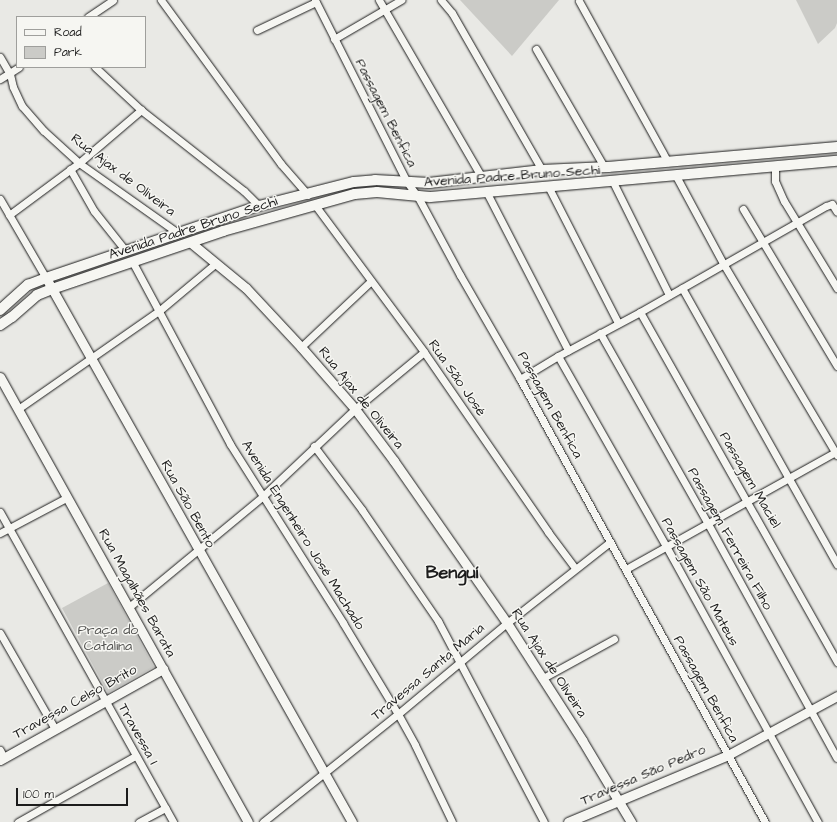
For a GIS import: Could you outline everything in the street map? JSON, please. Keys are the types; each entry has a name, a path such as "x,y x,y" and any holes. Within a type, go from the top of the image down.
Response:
{"main road":[{"name":"Avenida Padre Bruno Sechi","path":"0,310 28,285 46,278 125,250 259,206 308,195 354,182 375,180 429,183 542,170 604,167 837,147"},
{"name":"Avenida Padre Bruno Sechi","path":"0,325 12,317 37,294 52,288 190,242 271,217 355,194 378,192 418,197 487,193 578,183 613,182 775,166 837,162"},
{"name":"Rua Ajax de Oliveira","path":"178,233 190,242"}],"street":[{"path":"89,16 113,0"},
{"path":"161,0 281,164 308,195"},
{"path":"379,0 481,176"},
{"path":"334,39 401,0"},
{"path":"441,0 452,13 542,170"},
{"path":"257,30 315,1"},
{"name":"Passagem Benfica","path":"315,1 407,182 418,197 460,275 520,379 765,822"},
{"path":"579,1 668,162"},
{"path":"536,49 604,167"},
{"name":"Rua Ajax de Oliveira","path":"0,57 10,74 15,93 22,106 44,131 79,163 178,233"},
{"path":"0,79 18,68"},
{"path":"96,68 141,110 244,191 259,206"},
{"path":"9,215 79,163 141,110"},
{"path":"775,166 776,181 784,201 837,288"},
{"path":"70,169 94,211 125,250"},
{"path":"626,570 707,522 836,453 724,265 676,176"},
{"path":"613,182 669,295"},
{"path":"548,186 618,323"},
{"path":"487,193 568,350"},
{"name":"Rua São Bento","path":"0,199 52,288 352,822"},
{"path":"520,379 568,350 640,312 826,206 832,204 837,212"},
{"name":"Rua São José","path":"315,205 424,352 548,532 576,568"},
{"path":"743,209 837,366"},
{"name":"Rua Ajax de Oliveira","path":"190,242 246,288 301,347 355,409 394,461 507,623 543,678 632,822"},
{"name":"Avenida Engenheiro José Machado","path":"132,261 160,310 230,444 343,623 398,714 415,745 452,822"},
{"path":"18,409 90,357 160,310 216,263"},
{"path":"301,347 371,281"},
{"path":"682,288 837,564"},
{"name":"Passagem Maciel","path":"640,312 837,662"},
{"name":"Passagem Ferreira Filho","path":"600,333 707,522 837,758"},
{"path":"129,607 262,496 355,409 424,352"},
{"name":"Passagem São Mateus","path":"558,356 666,546 818,822"},
{"name":"Rua Magalhães Barata","path":"0,377 66,498 129,607 248,822"},
{"path":"314,446 362,510 434,615 544,822"},
{"path":"0,533 66,498"},
{"name":"Travessa 1","path":"0,512 173,822"},
{"name":"Travessa Santa Maria","path":"263,822 325,774 507,623 610,542"},
{"path":"0,633 55,729"},
{"path":"543,678 614,639"},
{"name":"Travessa Celso Brito","path":"2,756 55,729 163,669"},
{"name":"Travessa São Pedro","path":"568,822 728,755 837,696"},
{"path":"18,822 135,756"},
{"path":"139,822 165,808"}],"green space":[{"path":"460,0 559,0 512,56"},
{"path":"796,0 837,0 837,23 835,28 818,44"},
{"name":"Praça do Catalina","path":"108,583 154,667 108,693 62,608"}],"district":[{"name":"Benguí","path":"452,573"}]}
